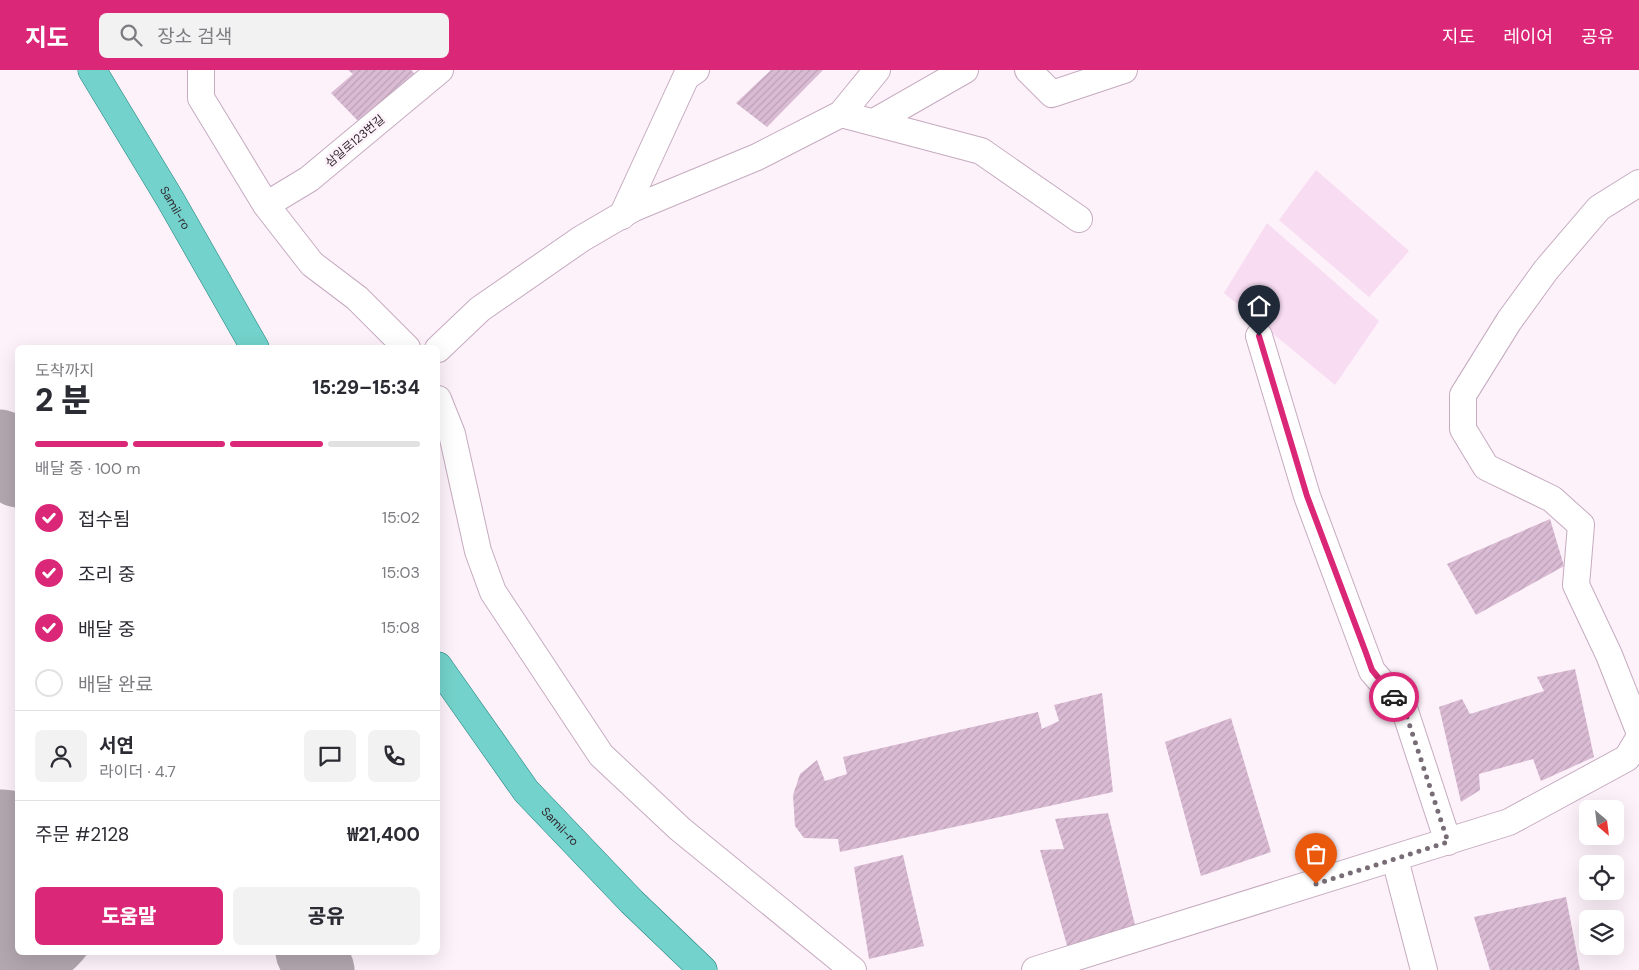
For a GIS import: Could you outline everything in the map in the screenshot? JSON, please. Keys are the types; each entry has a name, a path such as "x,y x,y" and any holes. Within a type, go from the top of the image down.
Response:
{"main road":[{"name":"Samil-ro","path":"92,70 170,199 253,345"},
{"name":"Samil-ro","path":"440,669 526,791 632,902 702,970"}],"street":[{"path":"201,70 201,98 266,205 312,264 357,298 404,345"},
{"name":"삼일로123번길","path":"266,205 309,179 440,70"},
{"path":"622,216 686,77 696,70"},
{"path":"440,347 480,309 582,239 634,208 757,157 841,114 877,70"},
{"path":"874,122 965,70"},
{"path":"1028,70 1052,94 1124,70"},
{"path":"841,114 981,151 1080,219"},
{"path":"1639,183 1599,208 1546,270 1509,321 1463,395 1463,429 1486,467 1552,500 1581,525 1576,585 1610,655 1639,731"},
{"path":"1259,336 1307,496 1355,625 1372,670 1404,708 1448,842"},
{"path":"440,404 452,434 478,551 493,592 601,755 680,829 853,970"},
{"path":"1035,970 1395,859 1518,818 1627,758 1639,738"},
{"path":"1395,859 1424,970"}],"shaded area":[{"path":"1316,170 1409,251 1369,297 1279,220"},
{"path":"1267,223 1379,321 1335,385 1224,293"}],"building":[{"path":"348,70 411,70 416,75 359,122 331,93 353,74"},
{"path":"771,70 823,70 767,127 736,103"},
{"path":"1550,519 1564,566 1476,615 1447,564"},
{"path":"1575,669 1594,757 1541,781 1533,759 1479,774 1480,790 1461,802 1439,707 1462,699 1470,714 1544,691 1537,677"},
{"path":"1102,693 1113,792 840,852 838,839 804,838 795,826 793,795 800,774 817,760 825,781 847,774 843,757 1038,712 1042,729 1059,721 1054,705"},
{"path":"1231,718 1271,852 1201,876 1165,742"},
{"path":"1108,813 1135,925 1068,949 1040,850 1064,849 1055,819"},
{"path":"903,855 924,946 869,959 854,867"},
{"path":"1566,897 1580,970 1490,970 1474,917"}],"taxiway":[{"path":"0,444 15,468"},
{"path":"312,955 320,970"}],"runway":[{"path":"0,875 15,899"}],"way so far":[{"path":"1316,884 1448,842 1404,708 1394,697"}],"route":[{"path":"1259,336 1307,496 1372,670 1394,697"}]}
